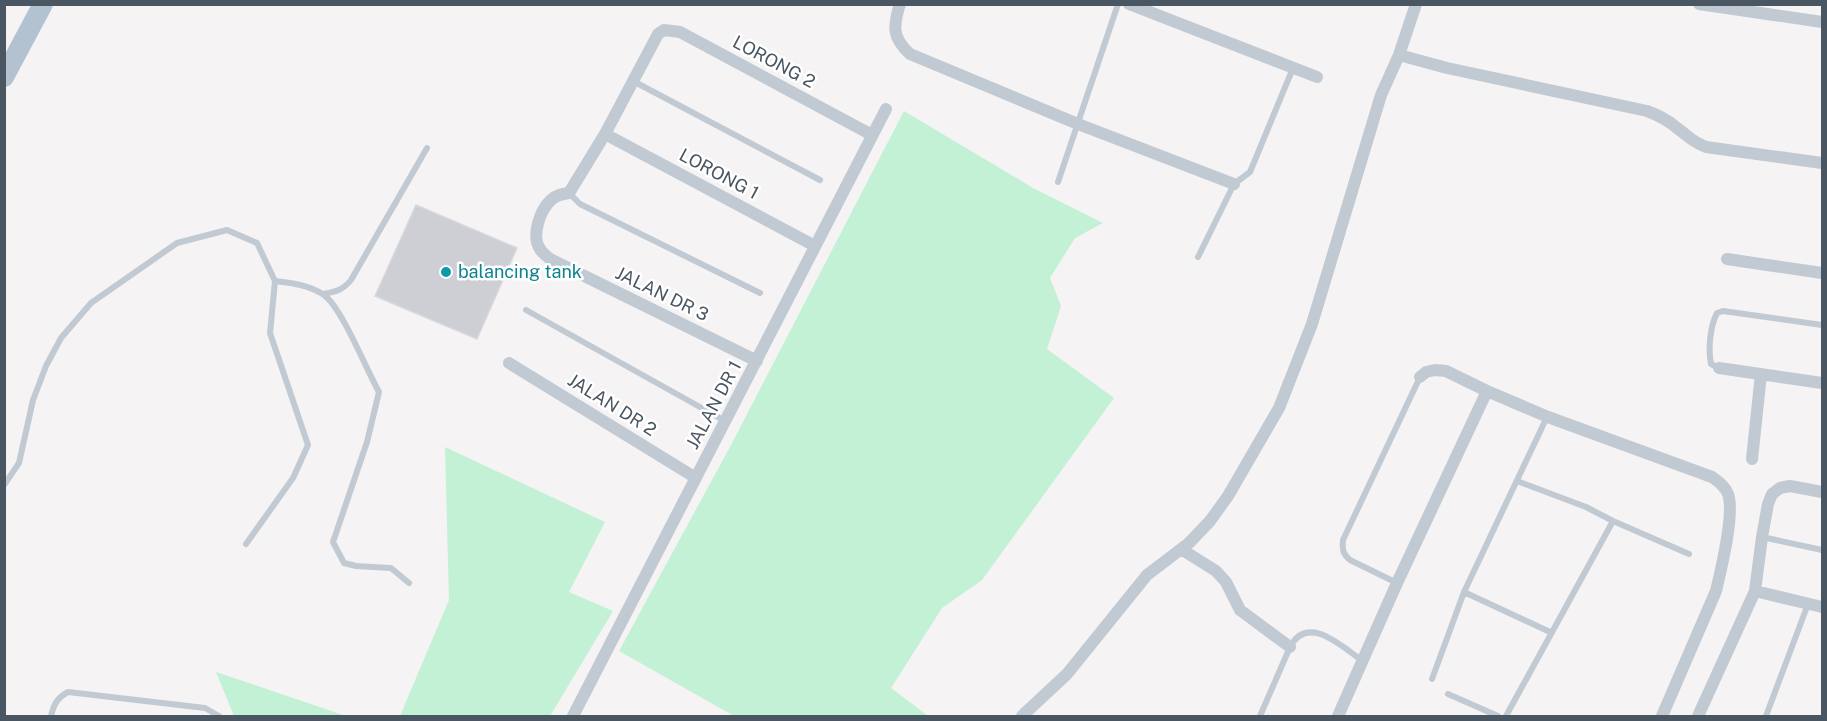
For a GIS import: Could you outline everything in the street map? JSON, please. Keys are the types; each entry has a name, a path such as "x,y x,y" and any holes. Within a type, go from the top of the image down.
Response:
{"main road":[{"path":"4,77 43,4"}],"street":[{"path":"900,4 894,22 896,36 902,47 910,54 1078,124 1234,183"},
{"path":"1130,4 1317,77"},
{"path":"1699,4 1822,22"},
{"path":"1027,715 1067,674 1147,575 1181,549 1210,521 1228,496 1279,408 1312,324 1381,95 1399,55 1416,6"},
{"name":"LORONG 2","path":"633,81 658,34 664,30 680,32 872,135"},
{"path":"1399,55 1447,68 1647,111 1672,124 1690,141 1706,147 1822,163"},
{"path":"569,193 605,134 633,81"},
{"name":"JALAN DR 1","path":"573,717 886,110"},
{"name":"LORONG 1","path":"605,134 815,246"},
{"name":"JALAN DR 3","path":"569,193 559,195 550,201 538,225 539,249 550,259 757,361"},
{"path":"1727,259 1822,273"},
{"name":"JALAN DR 2","path":"509,363 696,478"},
{"path":"1719,368 1822,383"},
{"path":"1420,377 1426,372 1446,371 1487,392 1548,417 1712,477 1722,484 1728,493 1730,510 1721,572 1716,591 1662,717"},
{"path":"1752,459 1761,374"},
{"path":"1338,717 1397,583 1487,392"},
{"path":"1698,717 1755,591 1762,537 1772,494 1790,486 1822,492"},
{"path":"1181,549 1216,571 1226,582 1240,610 1290,647"},
{"path":"1755,591 1822,607"}],"lane":[{"path":"1058,182 1118,4"},
{"path":"1198,257 1234,183 1250,172 1293,68"},
{"path":"633,81 820,180"},
{"path":"323,294 345,287 351,280 427,148"},
{"path":"569,193 580,204 760,293"},
{"path":"4,485 19,463 33,400 46,366 61,338 92,303 177,243 227,230 258,243 275,281 270,333 308,445 293,478 246,544"},
{"path":"275,281 299,284 323,294 335,305 379,392 367,442 333,542 344,563 392,568 409,583"},
{"path":"526,310 725,421"},
{"path":"1719,368 1711,364 1709,356 1714,320 1717,314 1723,311 1822,325"},
{"path":"1397,583 1350,561 1342,549 1343,540 1420,377"},
{"path":"1432,679 1464,592 1548,417"},
{"path":"1517,481 1558,496 1689,554"},
{"path":"1506,717 1550,632 1613,520"},
{"path":"1762,537 1822,550"},
{"path":"1464,592 1550,632"},
{"path":"1766,717 1808,604"},
{"path":"1260,717 1290,647 1300,633 1318,633 1363,661"},
{"path":"51,717 58,697 68,692 205,708 219,717"},
{"path":"1448,694 1498,717"}],"green space":[{"path":"904,111 1033,188 1103,223 1075,238 1050,278 1061,306 1047,349 1114,398 982,580 942,608 891,688 928,716 734,716 619,651 731,445"},
{"path":"445,447 605,522 569,592 613,611 550,716 400,716 449,600"},
{"path":"216,672 346,716 234,716"}],"building":[{"name":"balancing tank","path":"416,205 517,248 477,339 375,296"}],"place":[{"name":"balancing tank","path":"446,272"}]}
